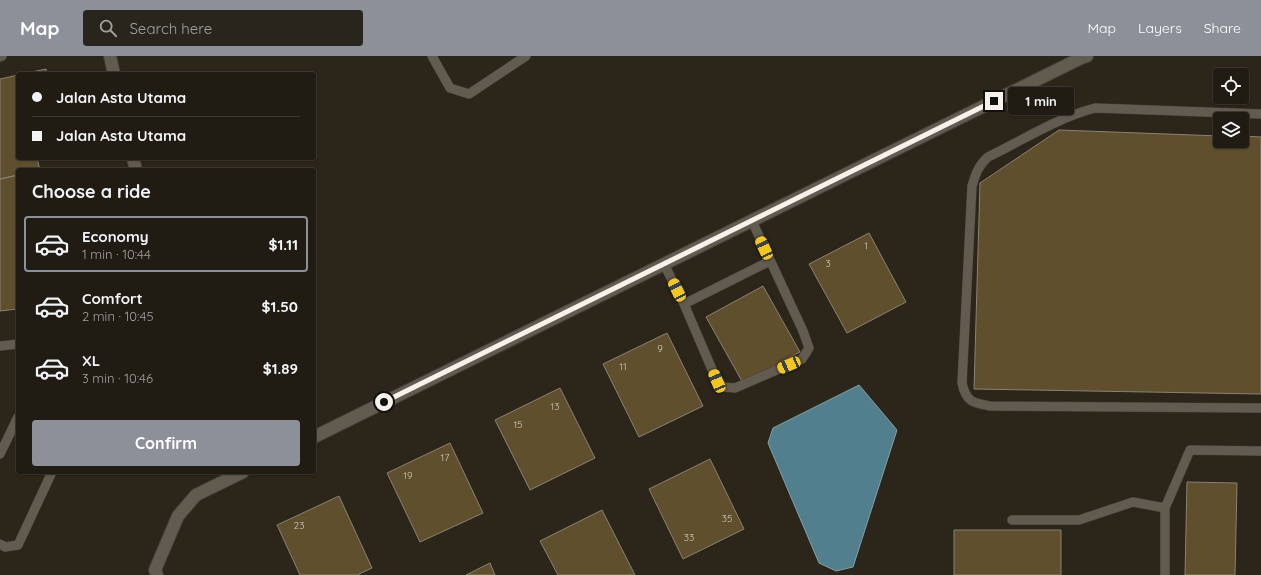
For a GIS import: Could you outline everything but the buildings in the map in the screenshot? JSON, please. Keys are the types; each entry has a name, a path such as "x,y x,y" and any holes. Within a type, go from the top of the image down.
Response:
{"street":[{"path":"110,56 114,72"},
{"path":"316,436 1087,56"},
{"path":"157,575 155,570 178,516 196,495 239,474"}],"lane":[{"path":"432,56 450,88 469,94 526,56"},
{"path":"1261,114 1095,108 1078,112 1060,120 988,157 981,164 975,174 972,186 962,383 964,393 970,400 978,404 990,406 1261,408"},
{"path":"664,264 684,304 717,381 724,387 735,388 802,360 809,348 803,331 752,220"},
{"path":"684,304 770,261"},
{"path":"0,346 16,344"},
{"path":"0,454 16,421"},
{"path":"1165,575 1165,508 1190,450 1261,451"},
{"path":"0,544 5,547 18,545 51,474"},
{"path":"1012,520 1079,520 1133,502 1165,508"}],"water":[{"path":"859,385 897,430 853,567 836,571 819,563 768,443 773,428"}],"route":[{"path":"384,402 994,101"}]}
